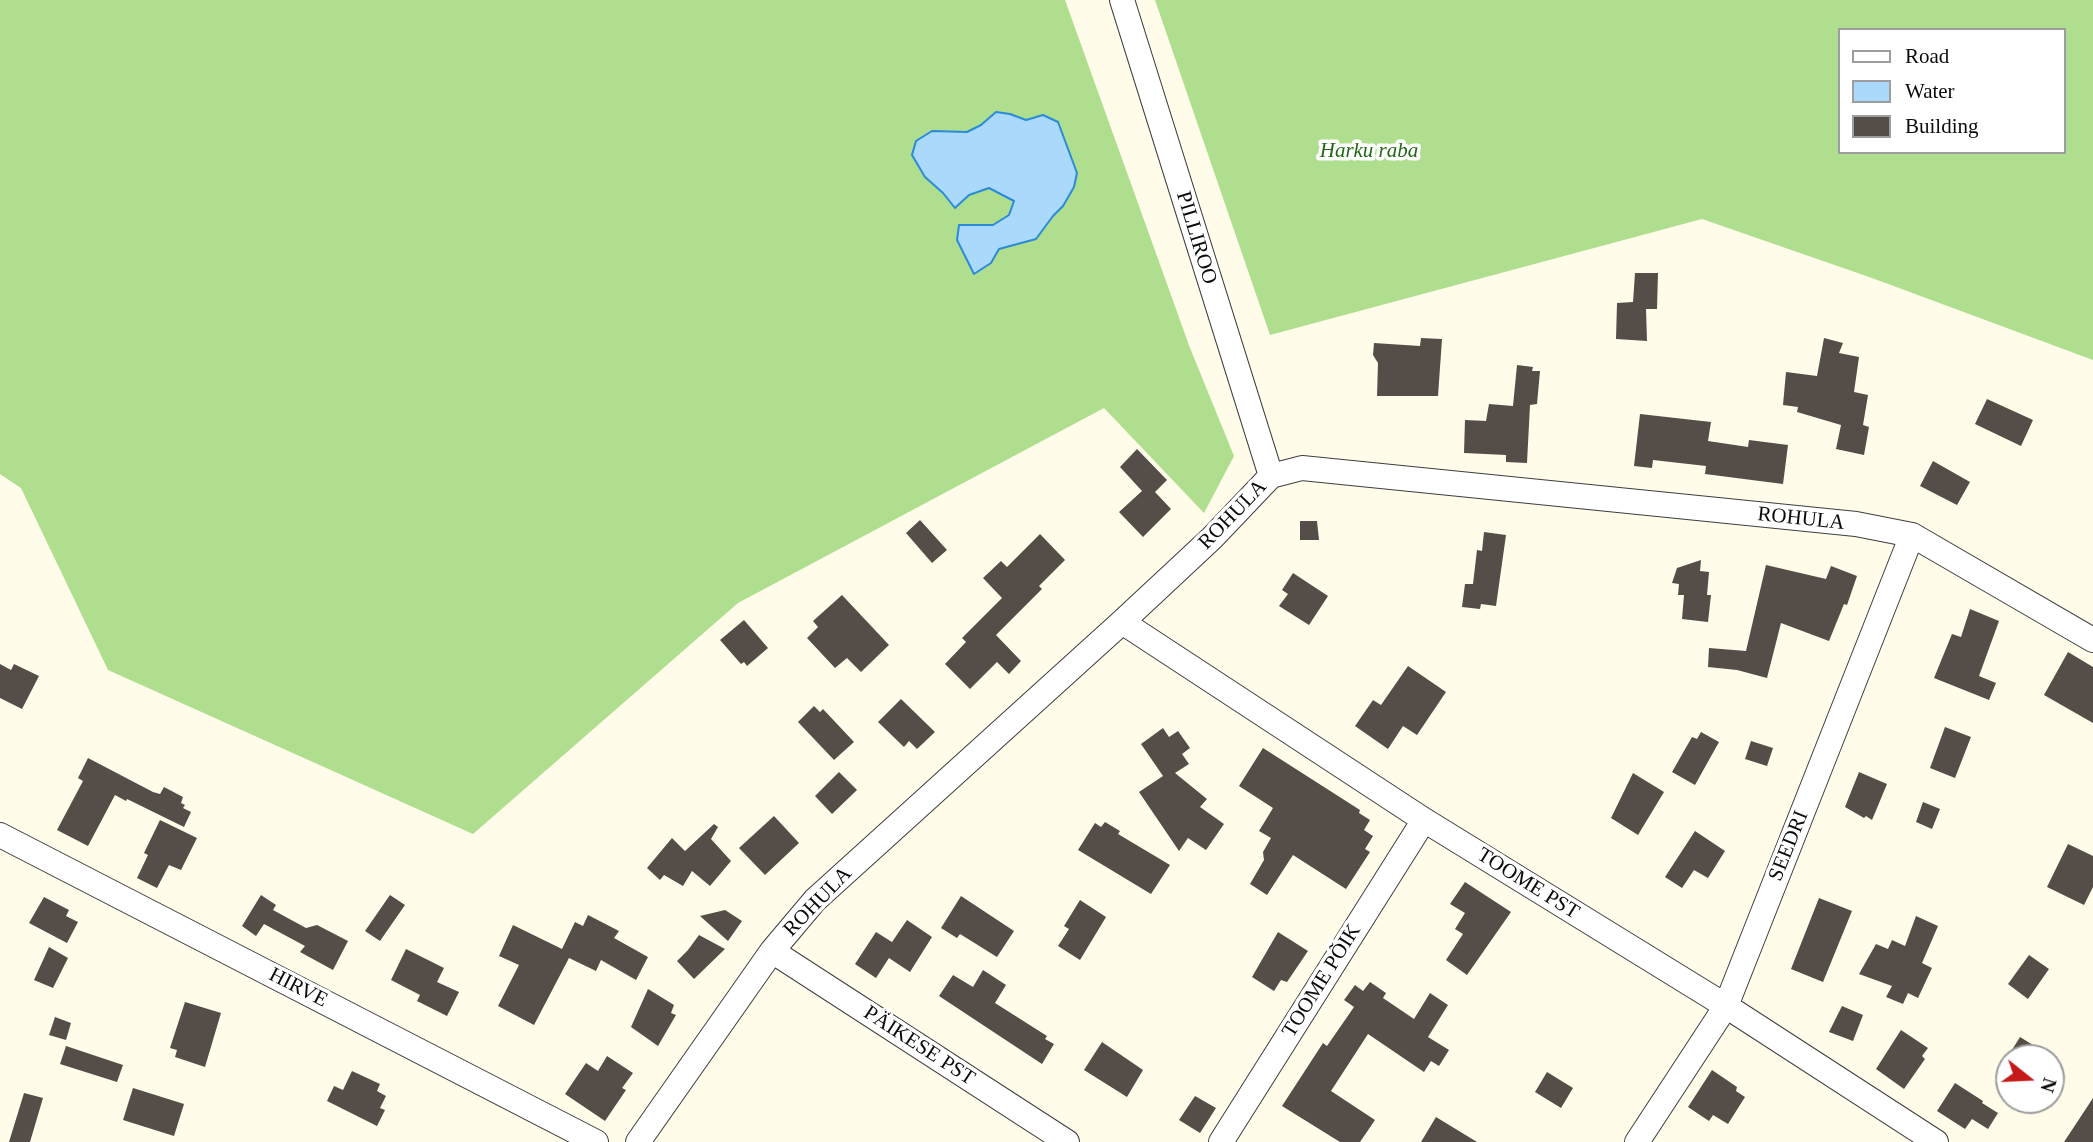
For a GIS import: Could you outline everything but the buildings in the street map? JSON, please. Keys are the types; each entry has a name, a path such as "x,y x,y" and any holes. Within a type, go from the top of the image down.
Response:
{"street":[{"name":"PILLIROO","path":"1122,0 1271,475"},
{"name":"ROHULA","path":"638,1142 772,951 815,900 1122,622 1212,538 1271,475 1302,468 1856,524 1912,535 2093,640"},
{"name":"SEEDRI","path":"1637,1142 1726,1006 1912,535"},
{"name":"TOOME PST","path":"1122,622 1424,820 1726,1006 1936,1142"},
{"name":"TOOME PÕIK","path":"1221,1142 1424,820"},
{"name":"HIRVE","path":"0,835 596,1142"},
{"name":"PÄIKESE PST","path":"772,951 1067,1142"}],"green space":[{"path":"0,0 1065,0 1190,348 1234,456 1204,513 1104,408 738,603 473,834 108,670 21,488 0,474"},
{"name":"Harku raba","path":"1155,0 2093,0 2093,360 1872,278 1702,219 1270,335"}],"water":[{"path":"996,112 1026,120 1043,115 1058,122 1077,173 1074,187 1063,206 1036,239 999,249 991,263 974,274 957,240 959,225 993,225 1009,215 1014,201 989,188 969,195 955,208 925,177 912,155 916,141 932,131 967,132 981,125"}]}
